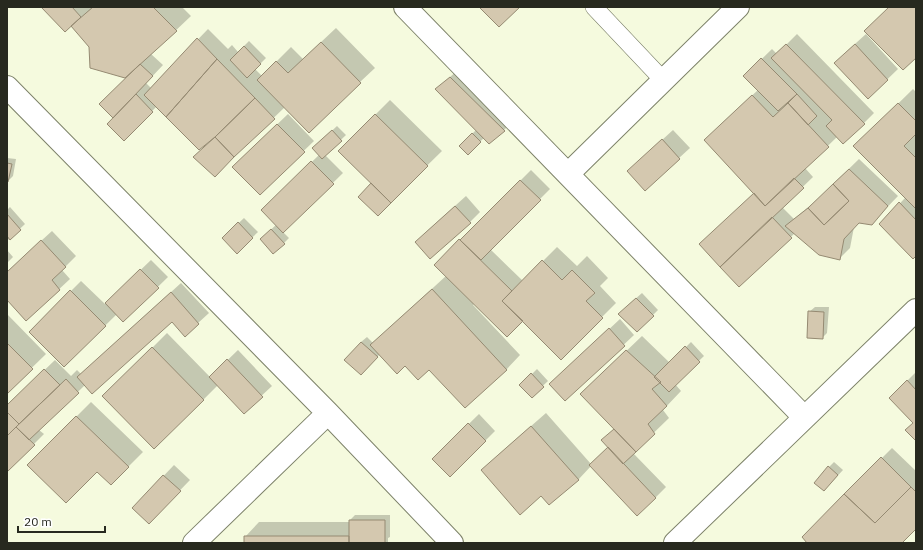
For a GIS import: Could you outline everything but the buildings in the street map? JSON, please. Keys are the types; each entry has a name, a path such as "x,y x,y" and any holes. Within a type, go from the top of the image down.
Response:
{"street":[{"path":"405,7 804,417"},
{"path":"568,174 738,7"},
{"path":"7,87 328,413 452,543"},
{"path":"675,543 916,310"},
{"path":"194,543 328,413"}],"lane":[{"path":"594,7 663,80"}]}
